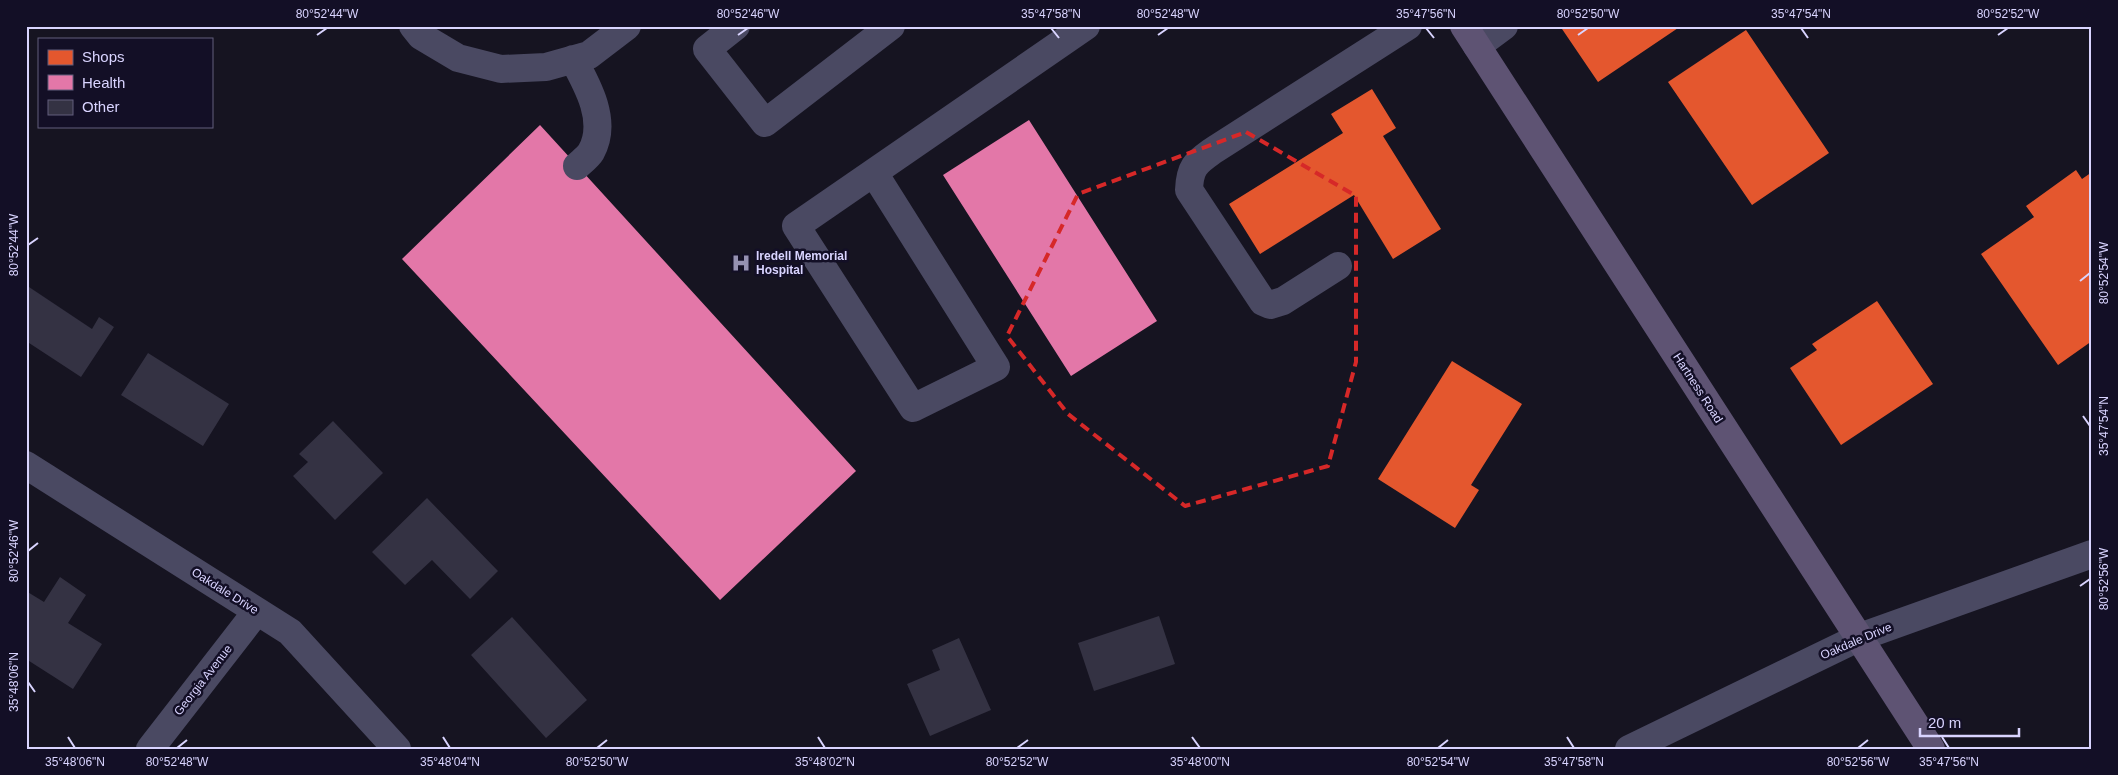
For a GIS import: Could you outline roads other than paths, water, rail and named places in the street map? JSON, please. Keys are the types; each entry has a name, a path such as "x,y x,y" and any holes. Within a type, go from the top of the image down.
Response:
{"main road":[{"name":"Hartness Road","path":"1471,36 1931,749"}],"street":[{"path":"413,26 420,36 458,58 501,69 546,67 589,55 626,26"},
{"path":"736,26 707,49 765,123 891,26"},
{"path":"874,172 996,367 913,408 796,226 874,172 1086,26"},
{"path":"1338,266 1283,301 1270,305 1263,302 1189,190 1191,172 1196,163 1214,150 1408,26"},
{"path":"1471,36 1504,26"},
{"path":"573,59 586,84 596,110 597,133 591,152 577,166"},
{"name":"Oakdale Drive","path":"26,465 290,632 397,749"},
{"name":"Oakdale Drive","path":"1629,749 1860,637 2092,554"},
{"name":"Georgia Avenue","path":"150,749 257,611"}],"place":[{"name":"Iredell Memorial Hospital","path":"741,263"}]}
